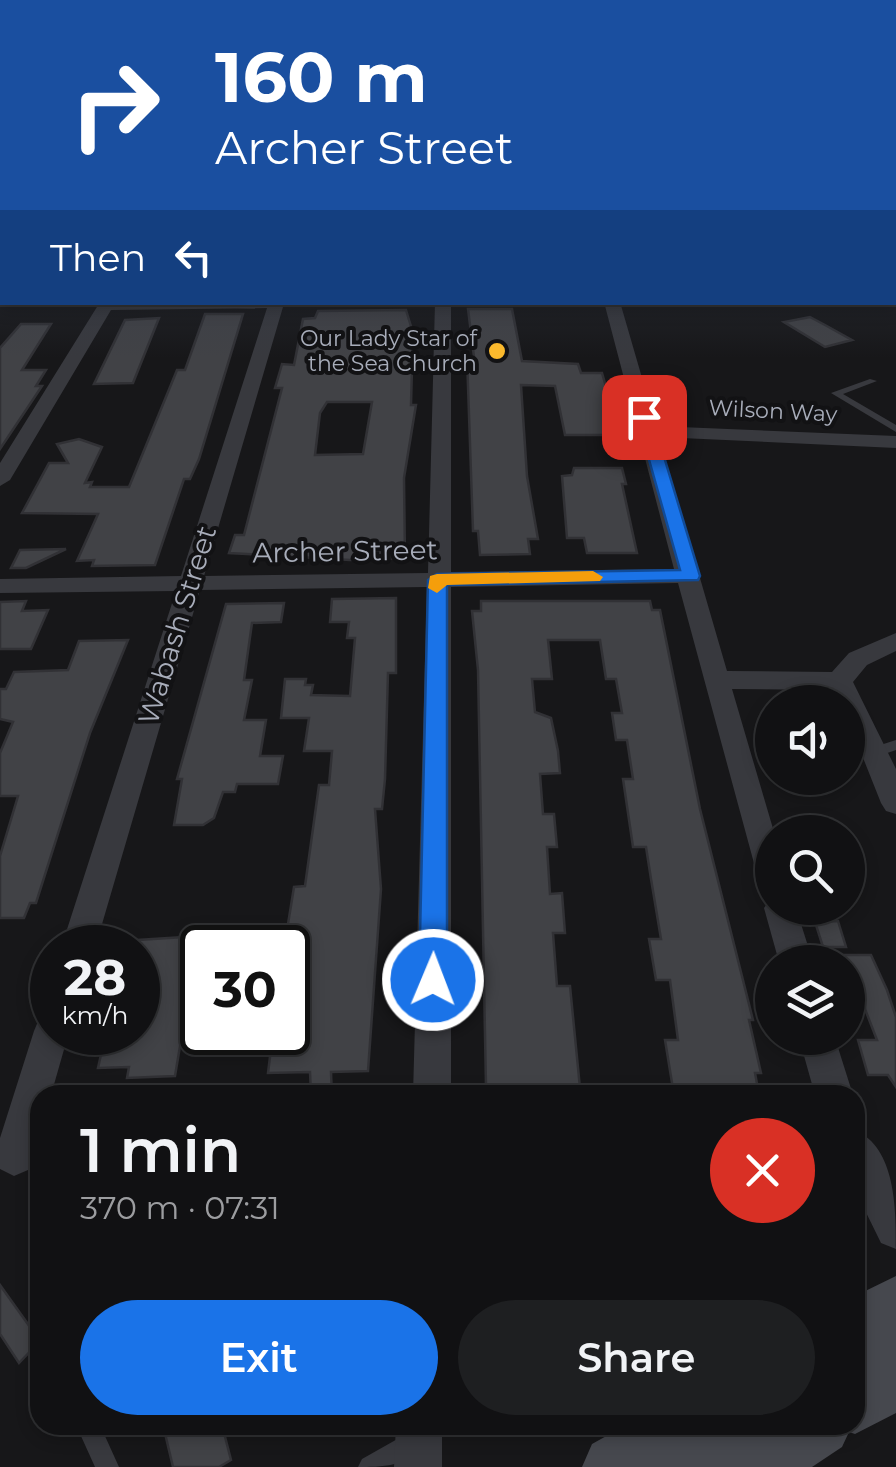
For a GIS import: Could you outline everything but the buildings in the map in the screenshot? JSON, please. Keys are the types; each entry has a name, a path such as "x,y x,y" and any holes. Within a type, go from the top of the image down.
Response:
{"main road":[{"path":"865,1323 896,1305"},
{"path":"865,1366 896,1347"},
{"path":"865,1397 896,1377"},
{"path":"615,1467 671,1435"},
{"path":"713,1467 730,1448 751,1435"},
{"path":"754,1467 804,1435"}],"street":[{"path":"0,480 106,305"},
{"name":"Wabash Street","path":"85,925 276,305"},
{"path":"432,1085 443,305"},
{"path":"613,305 755,818"},
{"name":"Wilson Way","path":"648,431 896,442"},
{"name":"Archer Street","path":"0,586 691,576"},
{"path":"840,681 858,659 896,642"},
{"path":"717,680 840,681"},
{"path":"840,681 884,749 896,803"},
{"path":"36,1085 45,1055"},
{"path":"822,1055 831,1085"},
{"path":"14,1156 30,1103"},
{"path":"865,1168 896,1228"}],"lane":[{"path":"872,381 836,394 896,429"},
{"path":"93,1435 107,1467"},
{"path":"370,1467 418,1444"}],"slow traffic":[{"path":"437,588 437,580 593,577"}],"place":[{"name":"Our Lady Star of the Sea Church","path":"497,351"}],"route":[{"path":"433,980 437,580 691,576 644,417"}]}
